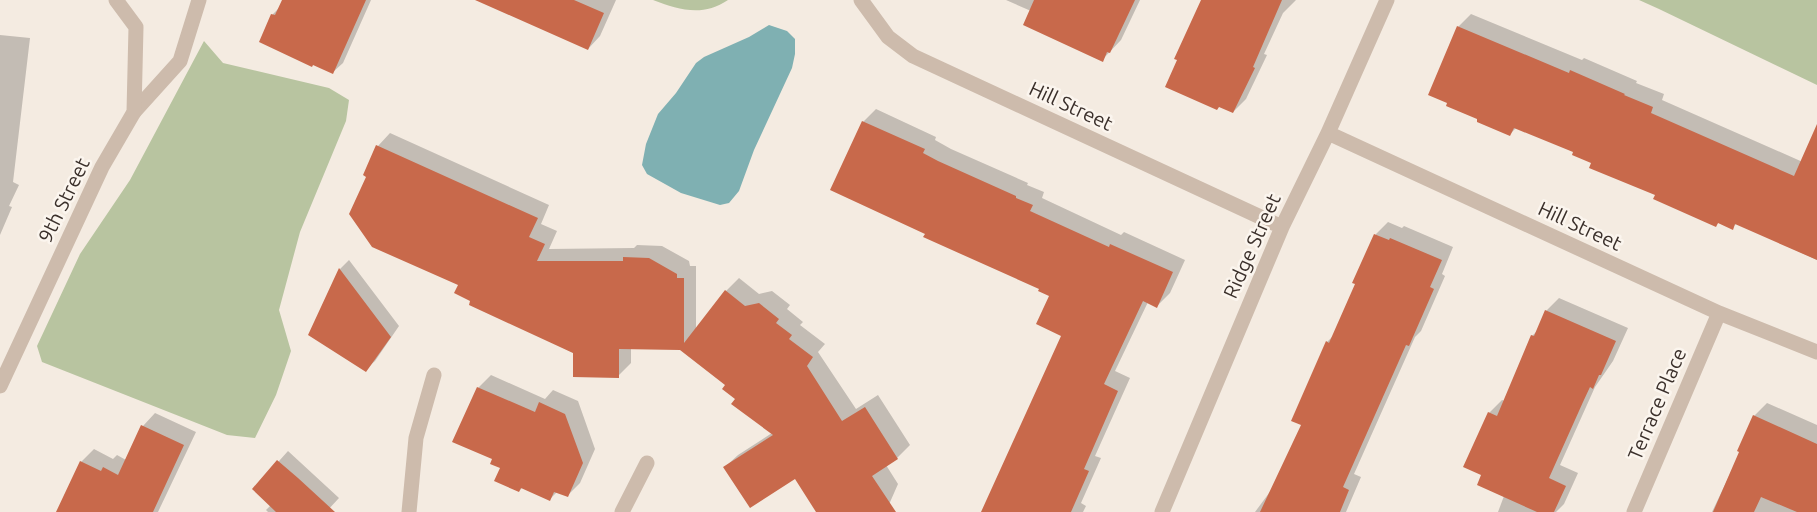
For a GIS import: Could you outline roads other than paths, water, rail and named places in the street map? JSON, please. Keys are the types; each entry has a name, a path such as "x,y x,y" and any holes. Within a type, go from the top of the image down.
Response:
{"street":[{"name":"9th Street","path":"0,386 102,167 134,112 136,27 116,0"},
{"path":"134,112 180,61 199,0"},
{"name":"Hill Street","path":"861,0 888,37 913,56 1282,227"},
{"name":"Ridge Street","path":"1162,512 1282,227 1328,133 1387,0"},
{"name":"Hill Street","path":"1328,133 1719,313 1817,352"},
{"name":"Terrace Place","path":"1634,512 1719,313"},
{"path":"409,512 416,438 434,375"},
{"path":"621,512 647,463"}],"water":[{"path":"769,25 787,31 795,39 795,54 792,68 754,150 739,191 729,203 720,205 681,193 647,174 642,165 646,144 658,114 676,93 696,63"}]}
